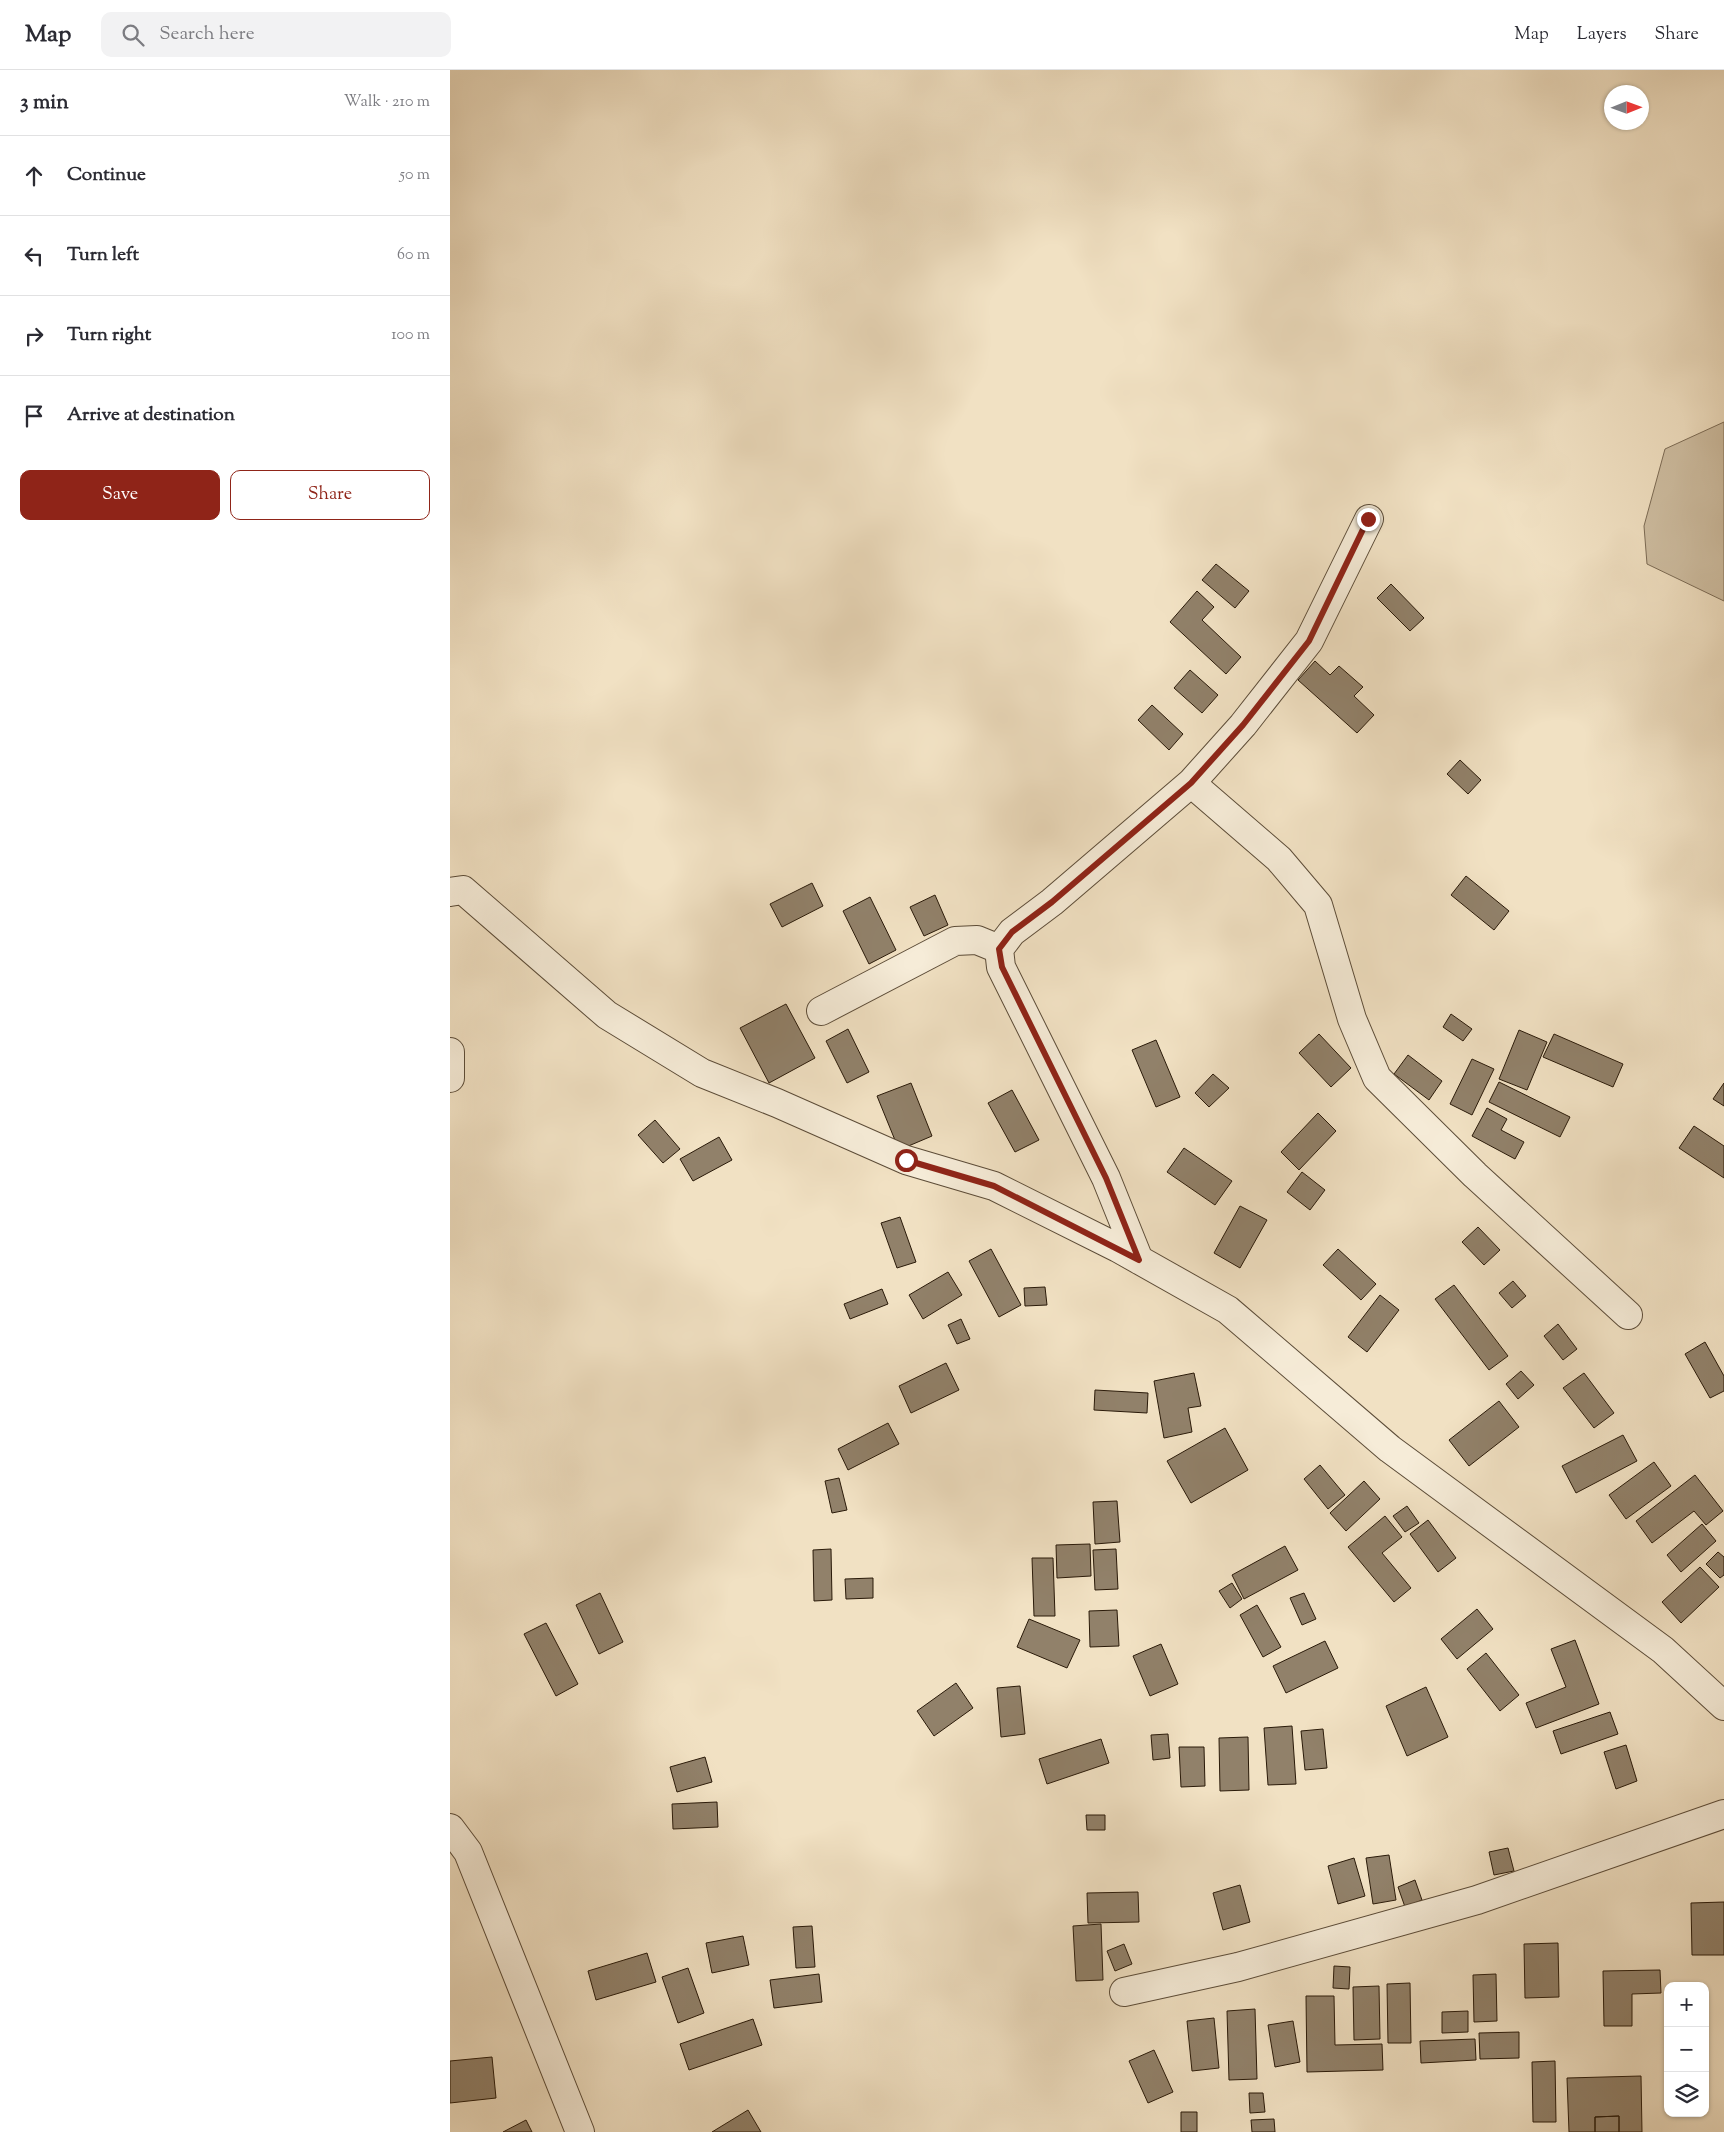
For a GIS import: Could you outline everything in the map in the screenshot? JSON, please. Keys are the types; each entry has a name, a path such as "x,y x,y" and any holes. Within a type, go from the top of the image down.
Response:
{"street":[{"path":"1139,1260 1106,1178 1002,967 999,949 1012,932 1052,902 1191,783 1243,725 1309,641 1368,519"},
{"path":"1191,783 1279,859 1318,904 1352,1019 1377,1078 1476,1175 1628,1315"},
{"path":"450,892 463,890 607,1015 702,1073 777,1103 906,1160 994,1186 1139,1260 1228,1310 1390,1449 1663,1650 1724,1706"},
{"path":"821,1012 955,941 977,940 999,949"},
{"path":"450,1052 450,1078"},
{"path":"1124,1992 1238,1967 1477,1900 1724,1814"},
{"path":"450,1828 468,1852 580,2132"}],"shaded area":[{"path":"1724,422 1724,601 1647,564 1644,526 1665,449"}],"building":[{"path":"1216,564 1249,591 1235,608 1202,580"},
{"path":"1391,584 1424,618 1410,631 1377,598"},
{"path":"1197,591 1214,607 1202,620 1241,657 1226,674 1170,622"},
{"path":"1315,661 1330,675 1339,666 1363,687 1354,696 1374,715 1357,733 1298,680"},
{"path":"1190,670 1218,695 1202,713 1174,688"},
{"path":"1152,705 1183,734 1169,750 1138,720"},
{"path":"1460,760 1481,780 1468,794 1447,774"},
{"path":"1466,876 1509,911 1494,930 1451,895"},
{"path":"812,883 823,906 782,927 770,904"},
{"path":"935,895 948,925 924,936 910,907"},
{"path":"870,897 896,950 869,964 843,911"},
{"path":"786,1004 815,1058 769,1083 740,1028"},
{"path":"1451,1014 1472,1029 1463,1041 1443,1027"},
{"path":"848,1029 869,1072 847,1083 826,1041"},
{"path":"1519,1030 1547,1042 1527,1090 1499,1079"},
{"path":"1319,1034 1351,1068 1331,1087 1299,1053"},
{"path":"1554,1034 1623,1064 1613,1087 1543,1057"},
{"path":"1156,1040 1180,1097 1156,1107 1132,1050"},
{"path":"1408,1055 1442,1081 1429,1100 1394,1074"},
{"path":"1472,1059 1494,1069 1472,1115 1450,1104"},
{"path":"1213,1074 1229,1088 1209,1107 1195,1093"},
{"path":"1499,1082 1570,1117 1560,1137 1489,1102"},
{"path":"911,1083 932,1136 899,1150 877,1096"},
{"path":"1724,1083 1724,1106 1713,1099"},
{"path":"1012,1090 1039,1140 1015,1152 988,1103"},
{"path":"1487,1108 1507,1119 1501,1130 1524,1142 1515,1159 1472,1136"},
{"path":"1318,1113 1336,1131 1299,1170 1281,1152"},
{"path":"655,1120 680,1149 663,1163 638,1135"},
{"path":"1694,1126 1724,1146 1724,1178 1679,1148"},
{"path":"719,1137 732,1160 693,1181 680,1159"},
{"path":"1184,1148 1232,1181 1215,1205 1167,1172"},
{"path":"1302,1172 1325,1190 1310,1210 1287,1192"},
{"path":"1240,1206 1267,1220 1240,1268 1214,1253"},
{"path":"900,1217 916,1262 897,1268 881,1223"},
{"path":"1478,1227 1500,1250 1484,1265 1462,1242"},
{"path":"991,1249 1021,1305 999,1317 969,1261"},
{"path":"1338,1249 1376,1284 1361,1300 1323,1265"},
{"path":"948,1272 962,1295 923,1319 909,1295"},
{"path":"1513,1281 1526,1296 1512,1308 1499,1293"},
{"path":"1454,1285 1508,1356 1489,1370 1435,1299"},
{"path":"1045,1287 1047,1305 1025,1306 1024,1288"},
{"path":"882,1289 888,1304 850,1319 844,1304"},
{"path":"1380,1295 1399,1310 1367,1352 1348,1337"},
{"path":"961,1319 970,1339 957,1344 948,1325"},
{"path":"1558,1324 1577,1349 1563,1360 1544,1336"},
{"path":"1705,1342 1724,1376 1724,1391 1710,1398 1685,1354"},
{"path":"946,1363 959,1390 911,1413 899,1386"},
{"path":"1521,1371 1534,1385 1518,1399 1506,1384"},
{"path":"1194,1373 1201,1406 1188,1408 1192,1432 1164,1438 1154,1381"},
{"path":"1584,1373 1614,1413 1594,1428 1563,1388"},
{"path":"1095,1390 1148,1393 1147,1413 1094,1410"},
{"path":"1499,1401 1519,1427 1469,1466 1449,1440"},
{"path":"888,1423 899,1444 848,1470 838,1449"},
{"path":"1225,1428 1248,1470 1191,1503 1167,1461"},
{"path":"1623,1435 1637,1461 1576,1493 1562,1466"},
{"path":"1654,1462 1671,1486 1626,1519 1609,1495"},
{"path":"1320,1465 1345,1495 1328,1509 1304,1479"},
{"path":"1695,1475 1723,1511 1706,1525 1694,1511 1652,1543 1636,1521"},
{"path":"839,1478 847,1510 832,1513 825,1481"},
{"path":"1364,1481 1380,1499 1346,1531 1330,1513"},
{"path":"1117,1501 1120,1542 1095,1544 1093,1502"},
{"path":"1407,1506 1419,1523 1405,1532 1393,1516"},
{"path":"1385,1516 1402,1537 1382,1553 1411,1588 1394,1602 1348,1547"},
{"path":"1428,1520 1456,1558 1438,1572 1410,1534"},
{"path":"1702,1524 1716,1541 1681,1572 1667,1555"},
{"path":"1090,1544 1091,1576 1057,1578 1056,1545"},
{"path":"1285,1546 1298,1570 1244,1599 1232,1575"},
{"path":"831,1549 832,1600 814,1601 813,1550"},
{"path":"1116,1549 1118,1589 1095,1590 1093,1550"},
{"path":"1718,1552 1724,1557 1724,1575 1720,1578 1706,1564"},
{"path":"1032,1558 1053,1558 1055,1616 1034,1616"},
{"path":"1700,1567 1719,1587 1681,1623 1662,1602"},
{"path":"873,1578 873,1598 846,1599 845,1579"},
{"path":"1232,1583 1242,1599 1230,1608 1219,1591"},
{"path":"600,1593 623,1642 599,1654 576,1605"},
{"path":"1304,1593 1316,1619 1302,1625 1290,1598"},
{"path":"1257,1605 1281,1647 1263,1657 1240,1615"},
{"path":"1477,1609 1493,1629 1457,1659 1441,1639"},
{"path":"1117,1610 1119,1646 1090,1647 1089,1611"},
{"path":"1029,1619 1080,1640 1067,1668 1017,1647"},
{"path":"546,1623 578,1684 556,1696 524,1634"},
{"path":"1575,1640 1599,1704 1536,1728 1526,1703 1566,1687 1551,1649"},
{"path":"1325,1641 1338,1668 1286,1693 1273,1666"},
{"path":"1161,1644 1178,1684 1150,1696 1133,1656"},
{"path":"1486,1653 1519,1695 1500,1711 1467,1669"},
{"path":"956,1683 973,1708 934,1736 917,1711"},
{"path":"1020,1686 1025,1734 1001,1737 997,1688"},
{"path":"1426,1687 1448,1737 1407,1756 1386,1706"},
{"path":"1610,1712 1618,1734 1561,1754 1553,1731"},
{"path":"1292,1726 1296,1784 1268,1785 1264,1728"},
{"path":"1323,1729 1327,1768 1305,1770 1301,1731"},
{"path":"1168,1734 1170,1758 1153,1760 1151,1735"},
{"path":"1248,1737 1249,1790 1220,1791 1219,1738"},
{"path":"1101,1739 1109,1763 1047,1784 1039,1759"},
{"path":"1626,1745 1637,1781 1616,1789 1604,1752"},
{"path":"1179,1747 1204,1747 1205,1786 1181,1787"},
{"path":"705,1757 712,1782 677,1792 670,1767"},
{"path":"717,1802 718,1827 673,1829 672,1804"},
{"path":"1086,1815 1105,1815 1105,1830 1087,1830"},
{"path":"1508,1848 1514,1871 1494,1875 1489,1852"},
{"path":"1389,1855 1396,1900 1373,1904 1366,1858"},
{"path":"1354,1858 1365,1896 1338,1904 1328,1866"},
{"path":"1415,1880 1422,1900 1405,1907 1398,1887"},
{"path":"1240,1885 1250,1922 1223,1930 1213,1893"},
{"path":"1138,1892 1139,1922 1088,1923 1087,1893"},
{"path":"1724,1902 1724,1955 1692,1955 1691,1903"},
{"path":"1101,1924 1103,1980 1076,1981 1073,1926"},
{"path":"812,1926 815,1967 796,1968 793,1927"},
{"path":"743,1936 749,1965 712,1973 706,1943"},
{"path":"1558,1943 1559,1997 1525,1998 1524,1944"},
{"path":"1124,1944 1132,1964 1115,1971 1107,1951"},
{"path":"647,1953 656,1982 596,2000 588,1971"},
{"path":"1334,1966 1350,1967 1349,1989 1333,1988"},
{"path":"688,1968 704,2013 678,2023 662,1977"},
{"path":"1660,1970 1661,1993 1632,1994 1632,2026 1604,2026 1603,1971"},
{"path":"819,1974 822,2002 774,2008 770,1980"},
{"path":"1496,1974 1497,2021 1474,2022 1473,1975"},
{"path":"1410,1983 1411,2043 1388,2043 1387,1984"},
{"path":"1379,1986 1380,2039 1354,2040 1353,1987"},
{"path":"1306,1996 1334,1996 1335,2045 1382,2044 1383,2070 1307,2072"},
{"path":"1255,2009 1257,2079 1229,2080 1227,2011"},
{"path":"1468,2011 1468,2032 1442,2033 1442,2012"},
{"path":"1214,2018 1219,2068 1192,2071 1187,2021"},
{"path":"753,2019 762,2045 689,2070 680,2044"},
{"path":"1293,2021 1300,2062 1275,2067 1268,2025"},
{"path":"1519,2032 1519,2058 1480,2059 1479,2033"},
{"path":"1475,2039 1476,2060 1421,2063 1420,2041"},
{"path":"1154,2050 1173,2092 1148,2103 1129,2061"},
{"path":"492,2057 496,2098 450,2103 450,2061"},
{"path":"1555,2061 1556,2122 1533,2122 1532,2062"},
{"path":"1641,2076 1642,2132 1619,2132 1619,2116 1595,2117 1595,2132 1569,2132 1567,2078"},
{"path":"1249,2093 1263,2093 1265,2112 1250,2113"},
{"path":"748,2110 761,2132 712,2132"},
{"path":"1181,2112 1197,2112 1197,2132 1181,2132"},
{"path":"1619,2116 1619,2132 1595,2132 1595,2117"},
{"path":"1274,2119 1275,2132 1252,2132 1251,2120"},
{"path":"526,2120 532,2132 503,2132"}],"route":[{"path":"906,1160 994,1186 1139,1260 1106,1178 1002,967 999,949 1012,932 1052,902 1191,783 1243,725 1309,641 1368,519"}]}
